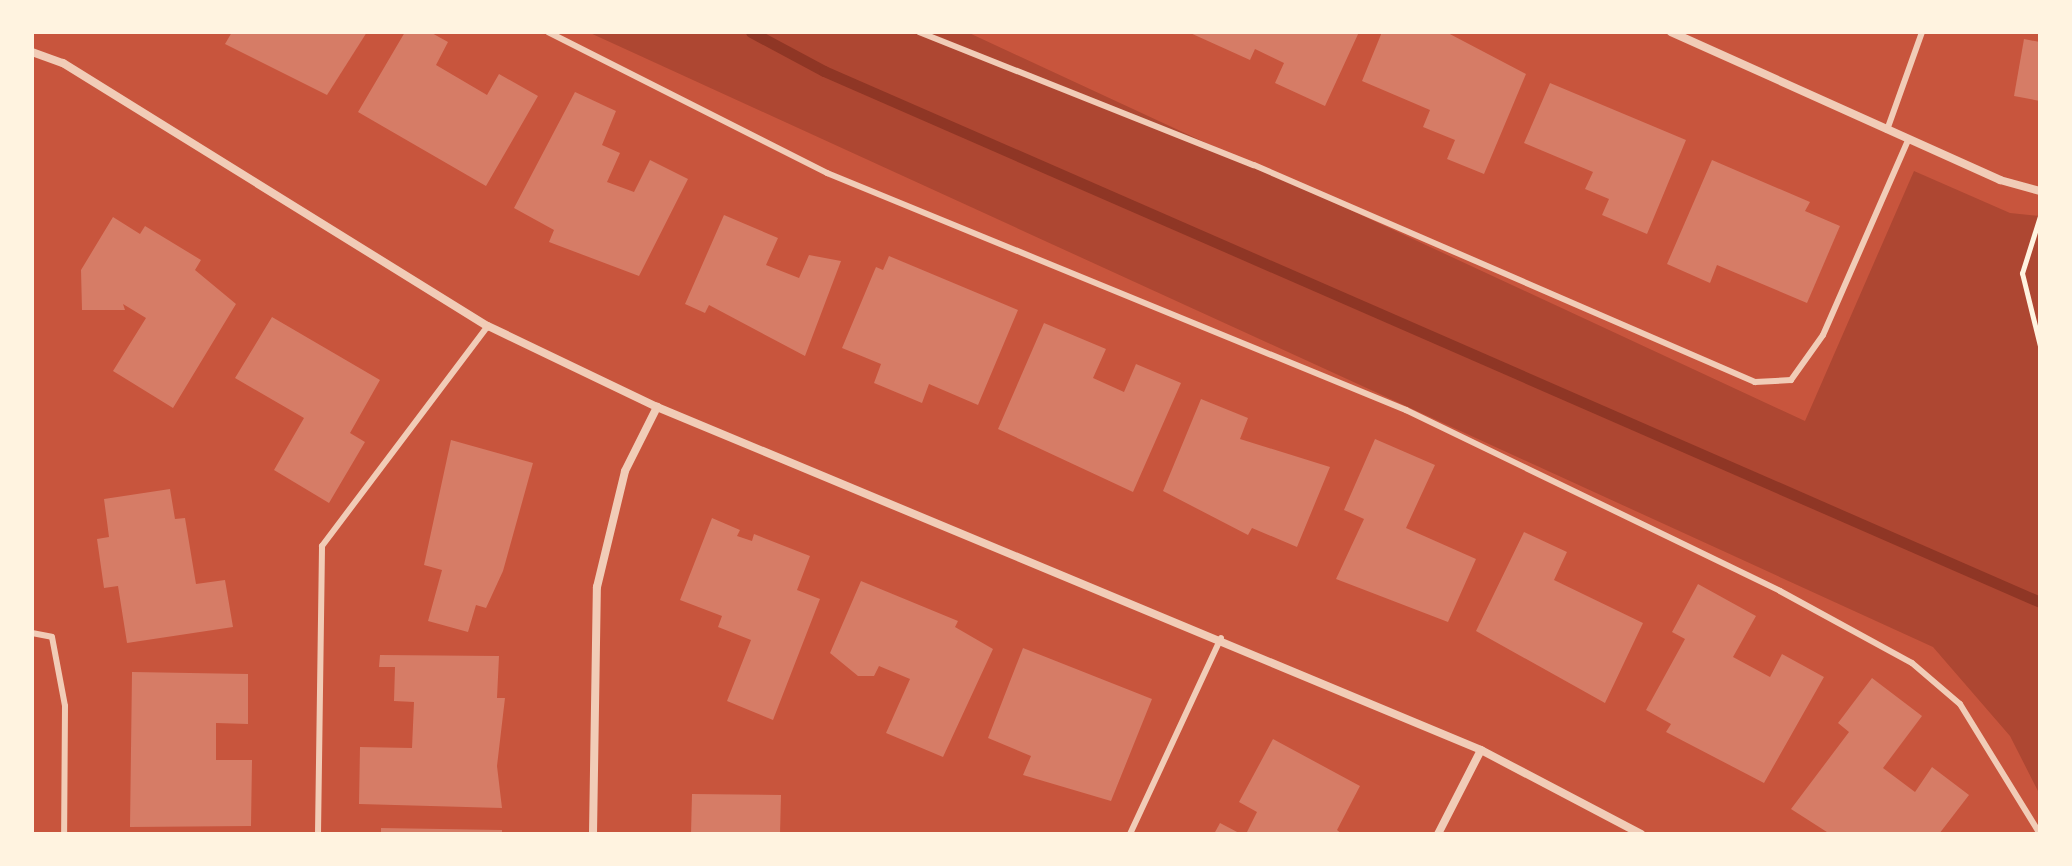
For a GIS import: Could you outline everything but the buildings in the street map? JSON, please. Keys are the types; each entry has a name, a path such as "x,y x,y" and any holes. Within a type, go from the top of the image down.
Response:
{"street":[{"path":"1671,32 1908,140 2040,191"},
{"path":"32,52 63,63 488,326 657,407 1221,638 1481,750 1641,834"},
{"path":"593,834 597,587 625,471 657,407"},
{"path":"1438,834 1481,750"}],"lane":[{"path":"548,32 827,173 1406,410 1780,591 1912,663 1960,704 2040,834"},
{"path":"919,32 1254,165 1755,382 1791,380 1823,335 1908,140"},
{"path":"1887,130 1922,32"},
{"path":"318,834 322,546 488,326"},
{"path":"32,633 52,637 65,706 64,834"},
{"path":"1130,834 1221,638"}],"path":[{"path":"2040,216 2022,273 2040,346"}],"shaded area":[{"path":"588,32 967,32 1805,421 1914,171 2010,213 2040,216 2040,795 2010,736 1933,647"}],"waterway":[{"path":"751,32 824,71 2040,602"}]}
